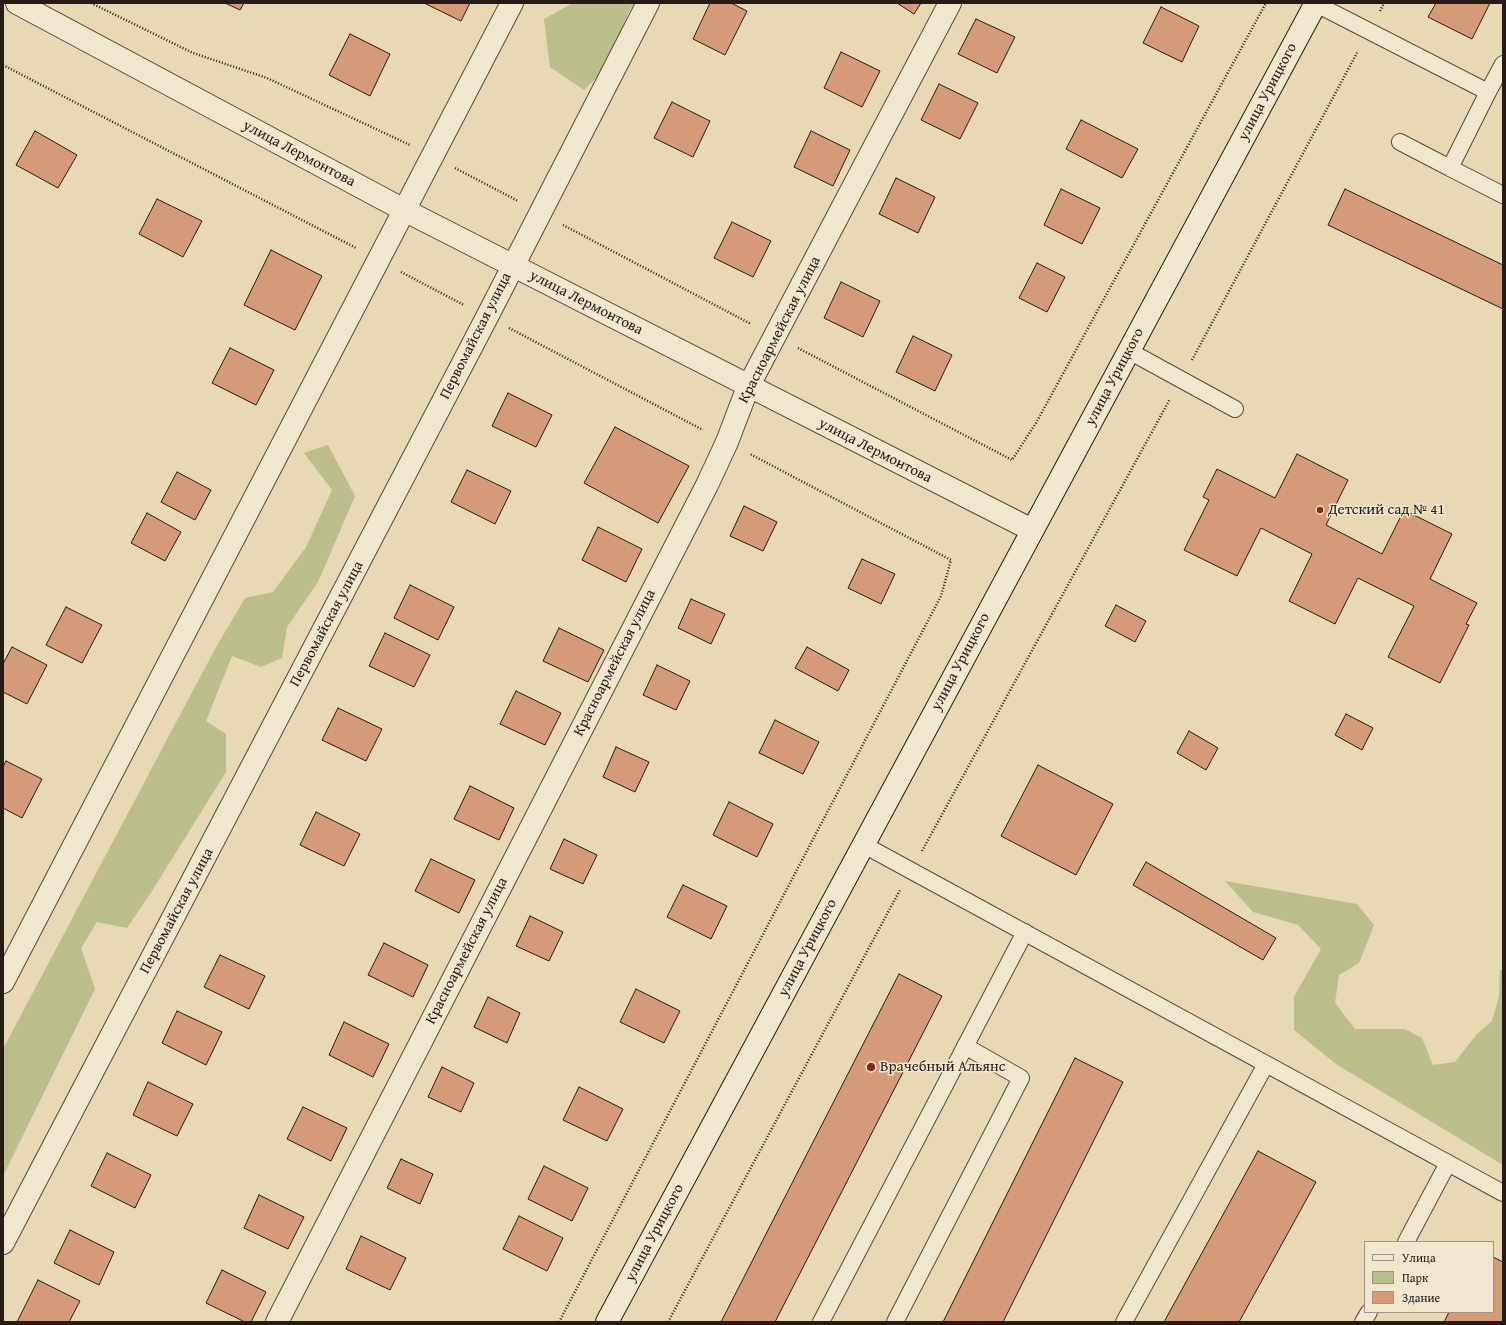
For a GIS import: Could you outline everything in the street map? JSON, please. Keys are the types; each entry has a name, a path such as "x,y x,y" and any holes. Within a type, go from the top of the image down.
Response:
{"street":[{"name":"улица Лермонтова","path":"17,3 404,210 1032,530"},
{"path":"3,982 512,3"},
{"name":"Первомайская улица","path":"3,1243 487,317 512,265 648,3"},
{"name":"Красноармейская улица","path":"277,1322 707,485 727,442 748,386 950,3"},
{"name":"улица Урицкого","path":"607,1322 1316,3"}],"lane":[{"path":"1316,3 1368,32 1488,92"},
{"path":"1450,168 1503,64"},
{"path":"1400,142 1503,195"},
{"path":"1129,351 1235,410"},
{"path":"864,845 1503,1193"},
{"path":"821,1322 1024,932"},
{"path":"895,1322 1021,1078 965,1046"},
{"path":"1124,1322 1266,1064"},
{"path":"1407,1241 1448,1163"},
{"path":"1363,1322 1368,1313"}],"path":[{"path":"91,3 193,53 267,78 432,156 1012,460 1040,416 1266,3"},
{"path":"668,1322 911,870 1181,380 1384,3"},
{"path":"559,1322 941,596 951,560"}],"green space":[{"path":"573,3 634,3 629,11 605,69 584,90 550,67 544,19"},
{"path":"328,445 355,496 318,582 287,627 282,658 261,667 232,656 206,721 226,734 226,772 152,891 127,928 97,922 81,948 95,989 3,1176 3,1049 215,649 245,598 273,592 306,547 332,490 304,453"},
{"path":"1225,881 1357,904 1374,925 1359,963 1339,975 1335,1003 1355,1029 1405,1029 1422,1038 1433,1065 1455,1062 1476,1035 1492,1021 1499,996 1500,969 1503,971 1503,1165 1336,1064 1294,1030 1294,997 1321,949 1298,925 1253,912"}],"building":[{"path":"225,3 244,3 240,10"},
{"path":"424,3 470,3 461,21"},
{"path":"710,3 731,3 747,11 725,55 693,39"},
{"path":"897,3 921,3 914,14"},
{"path":"1436,3 1490,3 1472,39 1428,17"},
{"path":"1161,7 1199,26 1182,62 1143,43"},
{"path":"976,19 1015,37 997,73 958,54"},
{"path":"350,34 390,54 370,96 329,75"},
{"path":"841,52 880,71 862,107 824,88"},
{"path":"939,84 978,103 960,139 921,120"},
{"path":"672,102 710,121 693,157 654,138"},
{"path":"1081,120 1138,149 1122,178 1066,149"},
{"path":"35,131 77,155 58,188 16,165"},
{"path":"811,131 850,150 833,186 794,167"},
{"path":"896,178 935,197 918,233 879,214"},
{"path":"1061,189 1100,208 1082,244 1044,225"},
{"path":"1345,189 1503,265 1503,309 1328,225"},
{"path":"157,199 202,221 183,257 139,234"},
{"path":"732,222 771,241 753,277 714,258"},
{"path":"271,250 322,276 295,330 244,305"},
{"path":"1037,263 1065,277 1047,312 1019,298"},
{"path":"841,282 880,301 863,337 824,318"},
{"path":"913,336 952,355 935,391 896,372"},
{"path":"230,348 274,370 256,405 212,383"},
{"path":"508,393 552,415 536,447 492,426"},
{"path":"615,427 689,466 658,523 584,483"},
{"path":"1297,454 1348,480 1326,525 1382,554 1404,510 1452,534 1430,579 1477,603 1466,624 1469,625 1440,683 1388,657 1414,606 1358,578 1335,624 1289,601 1312,554 1261,528 1237,576 1184,550 1209,500 1203,497 1217,469 1275,498"},
{"path":"467,470 511,491 495,524 451,502"},
{"path":"177,472 211,490 195,520 161,502"},
{"path":"744,506 777,522 763,551 730,536"},
{"path":"147,513 181,532 165,561 131,543"},
{"path":"598,527 642,549 626,582 582,560"},
{"path":"862,559 895,574 881,604 848,588"},
{"path":"410,585 454,607 438,640 394,618"},
{"path":"691,599 725,614 711,644 678,628"},
{"path":"1116,605 1146,621 1135,642 1105,626"},
{"path":"66,607 102,625 82,663 46,645"},
{"path":"559,628 604,650 588,682 543,661"},
{"path":"385,633 430,655 414,687 369,666"},
{"path":"12,647 47,665 27,704 3,692 3,664"},
{"path":"807,647 849,670 838,691 795,668"},
{"path":"657,665 690,681 676,710 643,695"},
{"path":"516,691 561,713 545,745 500,724"},
{"path":"338,708 382,729 366,761 322,740"},
{"path":"1346,714 1373,728 1362,750 1335,735"},
{"path":"775,720 819,742 803,774 759,753"},
{"path":"1189,731 1218,748 1206,770 1177,753"},
{"path":"616,747 649,762 635,792 603,777"},
{"path":"6,761 42,779 22,818 3,808 3,767"},
{"path":"1038,765 1113,804 1076,875 1001,836"},
{"path":"470,786 514,808 499,840 454,819"},
{"path":"729,802 773,824 757,857 713,835"},
{"path":"316,812 360,834 344,866 300,845"},
{"path":"564,839 597,855 583,884 550,869"},
{"path":"431,859 475,880 459,913 415,891"},
{"path":"1146,862 1276,938 1263,960 1133,885"},
{"path":"683,885 727,906 711,939 667,917"},
{"path":"530,916 563,932 549,961 516,946"},
{"path":"384,943 428,965 413,997 368,975"},
{"path":"220,955 265,976 249,1009 204,987"},
{"path":"899,974 942,996 775,1322 721,1322"},
{"path":"636,989 680,1011 664,1043 620,1022"},
{"path":"488,997 520,1013 507,1043 474,1027"},
{"path":"177,1011 222,1032 206,1065 162,1043"},
{"path":"344,1022 389,1044 373,1077 329,1055"},
{"path":"1075,1058 1123,1082 1003,1322 943,1322"},
{"path":"442,1067 474,1083 461,1112 428,1097"},
{"path":"148,1082 193,1104 177,1136 133,1115"},
{"path":"579,1087 623,1109 607,1141 563,1120"},
{"path":"303,1107 347,1128 331,1161 287,1139"},
{"path":"1258,1151 1316,1182 1239,1322 1164,1322"},
{"path":"107,1153 151,1175 135,1208 91,1186"},
{"path":"401,1159 433,1174 420,1204 387,1188"},
{"path":"544,1166 588,1188 572,1221 528,1199"},
{"path":"259,1195 304,1217 288,1249 244,1228"},
{"path":"519,1216 563,1238 547,1271 503,1249"},
{"path":"70,1230 114,1252 99,1285 54,1263"},
{"path":"361,1236 406,1258 390,1290 346,1269"},
{"path":"1494,1258 1503,1262 1503,1322 1444,1322 1448,1313 1494,1313"},
{"path":"222,1270 266,1292 251,1322 245,1322 206,1303"},
{"path":"38,1280 80,1301 69,1322 17,1322"}],"place":[{"name":"Детский сад № 41","path":"1320,510"},
{"name":"Врачебный Альянс","path":"871,1067"}]}
